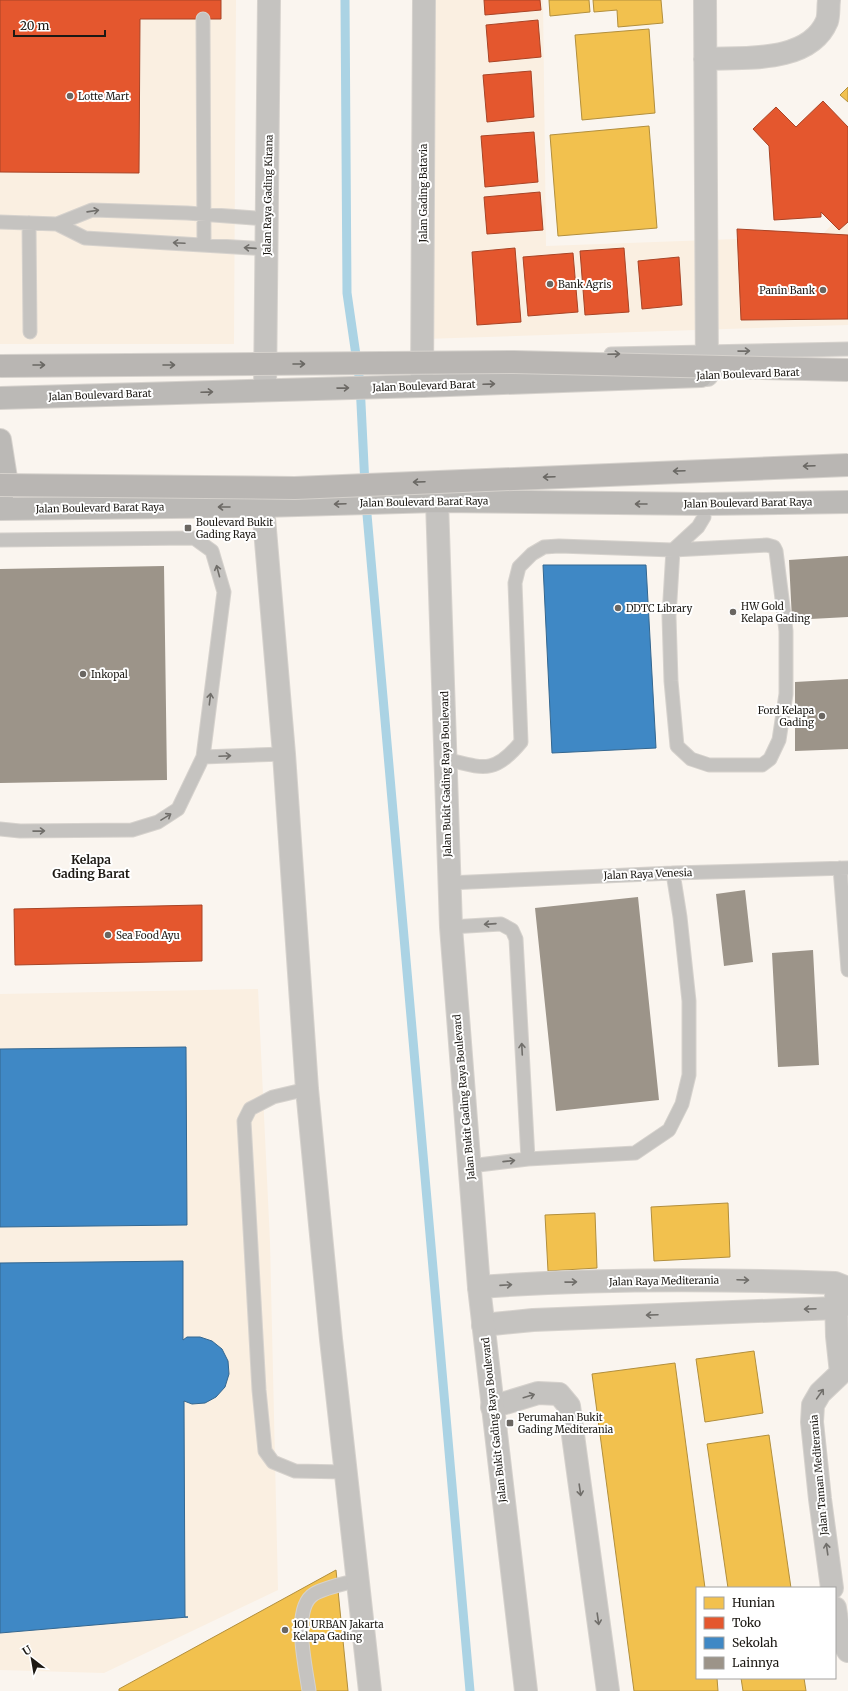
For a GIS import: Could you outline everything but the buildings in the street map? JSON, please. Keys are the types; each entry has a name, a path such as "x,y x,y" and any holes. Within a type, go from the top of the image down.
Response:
{"highway":[{"path":"0,366 514,362 848,371"},
{"path":"0,485 295,488 848,465"}],"main road":[{"name":"Jalan Boulevard Barat","path":"0,398 422,386 848,371"},
{"path":"0,440 6,478 0,504"},
{"name":"Jalan Boulevard Barat Raya","path":"0,509 303,506 429,501 703,504 848,502"}],"street":[{"name":"Jalan Raya Gading Kirana","path":"265,390 268,250 269,0"},
{"name":"Jalan Gading Batavia","path":"422,386 424,0"},
{"path":"705,0 708,375"},
{"path":"705,59 770,56 794,51 809,43 820,33 827,20 829,0"},
{"name":"Jalan Bukit Gading Raya Boulevard","path":"429,501 444,686 445,784 451,928 479,1287 526,1691"},
{"path":"263,506 284,754 307,1089 370,1691"},
{"name":"Jalan Raya Mediterania","path":"479,1287 532,1283 719,1279 842,1285"},
{"path":"675,1280 675,1314"},
{"name":"Jalan Taman Mediterania","path":"832,1587 820,1499 812,1422 813,1405 820,1393 845,1375 842,1285"},
{"path":"483,1325 533,1320 842,1306"},
{"path":"492,1407 538,1393 559,1394 569,1406 608,1691"},
{"path":"836,1614 839,1634 848,1651"}],"lane":[{"path":"203,19 204,244"},
{"path":"0,222 57,224 92,210 268,219"},
{"path":"29,223 30,332"},
{"path":"57,224 85,238 204,244 268,250"},
{"path":"421,359 848,349"},
{"path":"445,759 477,766 495,766 509,756 521,742 515,583 519,567 532,554 544,548 559,546 673,550 767,545 774,547 776,550 786,631 786,694 779,740 770,759 762,765 709,765 690,759 677,746 671,681 669,616 673,550 698,527 704,517 703,504"},
{"path":"0,537 194,538 212,551 224,592 203,757 178,810 158,822 132,830 20,831 0,829"},
{"path":"203,757 284,754"},
{"path":"844,868 848,970"},
{"name":"Jalan Raya Venesia","path":"448,873 673,873 844,868"},
{"path":"470,1166 528,1159 635,1153 669,1130 682,1104 689,1075 689,1001 680,917 673,873"},
{"path":"451,928 501,924 512,930 516,939 528,1159"},
{"path":"307,1089 273,1097 250,1109 244,1121 259,1390 265,1451 273,1462 296,1471 346,1472"},
{"path":"309,1691 302,1631 302,1615 306,1604 314,1594 358,1580"}],"shaded area":[{"path":"0,0 236,0 234,344 0,344"},
{"path":"421,0 543,0 546,246 821,236 848,207 848,325 424,339"},
{"path":"258,989 270,1242 278,1590 104,1673 0,1670 0,994"}],"waterway":[{"path":"345,0 347,293 360,383 365,486"},
{"path":"366,503 470,1691"}],"place":[{"name":"Lotte Mart","path":"70,96"},
{"name":"Bank Agris","path":"550,284"},
{"name":"Panin Bank","path":"823,290"},
{"name":"Boulevard Bukit Gading Raya","path":"188,528"},
{"name":"DDTC Library","path":"618,608"},
{"name":"HW Gold Kelapa Gading","path":"733,612"},
{"name":"Inkopal","path":"83,674"},
{"name":"Ford Kelapa Gading","path":"822,716"},
{"name":"Sea Food Ayu","path":"108,935"},
{"name":"Perumahan Bukit Gading Mediterania","path":"510,1423"},
{"name":"1O1 URBAN Jakarta Kelapa Gading","path":"285,1630"}],"district":[{"name":"Kelapa Gading Barat","path":"91,866"}]}
